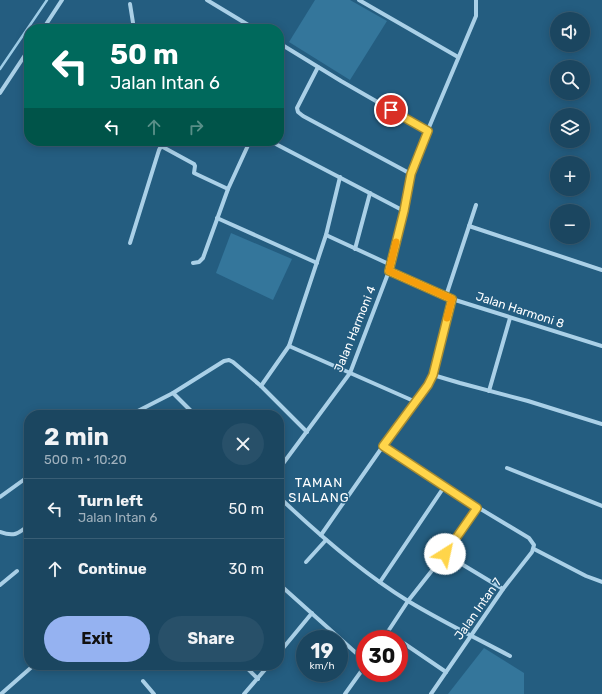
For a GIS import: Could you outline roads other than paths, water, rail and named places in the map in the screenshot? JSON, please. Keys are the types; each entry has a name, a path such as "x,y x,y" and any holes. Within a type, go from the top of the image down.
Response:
{"street":[{"path":"46,24 62,0"},
{"path":"207,0 247,24"},
{"path":"359,0 458,57"},
{"name":"Jalan Harmoni 4","path":"284,462 350,373 391,265 411,174 476,16 476,0"},
{"path":"130,4 133,24"},
{"path":"284,46 428,131"},
{"path":"0,94 24,57"},
{"path":"318,67 297,108 298,112 411,174"},
{"path":"130,244 161,146 194,165 194,173 228,189"},
{"path":"193,263 199,262 203,258 228,189 248,146"},
{"path":"279,146 404,211"},
{"path":"261,386 289,346 326,235 340,178"},
{"path":"355,249 370,193"},
{"path":"446,296 476,205"},
{"path":"218,218 317,263"},
{"path":"469,226 602,270"},
{"path":"326,235 391,265"},
{"name":"Jalan Harmoni 8","path":"389,271 452,299 602,346"},
{"path":"321,535 383,446 428,385 433,375 452,299"},
{"path":"489,391 510,318"},
{"path":"289,346 416,402"},
{"path":"140,410 173,393 224,361 229,360 261,386 307,432"},
{"path":"433,375 528,401 602,424"},
{"path":"173,393 190,410"},
{"path":"383,446 477,508 526,536 532,541 534,549 586,576 602,582"},
{"path":"507,468 602,506"},
{"path":"0,497 24,480"},
{"path":"380,582 444,487"},
{"path":"284,502 326,540 380,582 408,601 510,656"},
{"path":"389,630 408,601 445,554 477,508"},
{"path":"0,532 16,534 24,529"},
{"path":"306,562 326,540"},
{"name":"Jalan Intan 7","path":"431,694 503,589 534,549"},
{"path":"445,554 503,589"},
{"path":"0,585 17,571"},
{"path":"284,588 356,653"},
{"path":"284,647 312,613"},
{"path":"408,647 446,672"},
{"path":"1,694 28,670"},
{"path":"249,670 258,679"},
{"path":"244,694 265,670"},
{"path":"345,694 356,679"},
{"path":"144,681 154,694"}],"waterway":[{"path":"31,24 47,0"},
{"path":"0,69 24,34"}],"district":[{"name":"TAMAN SIALANG","path":"319,490"}]}
